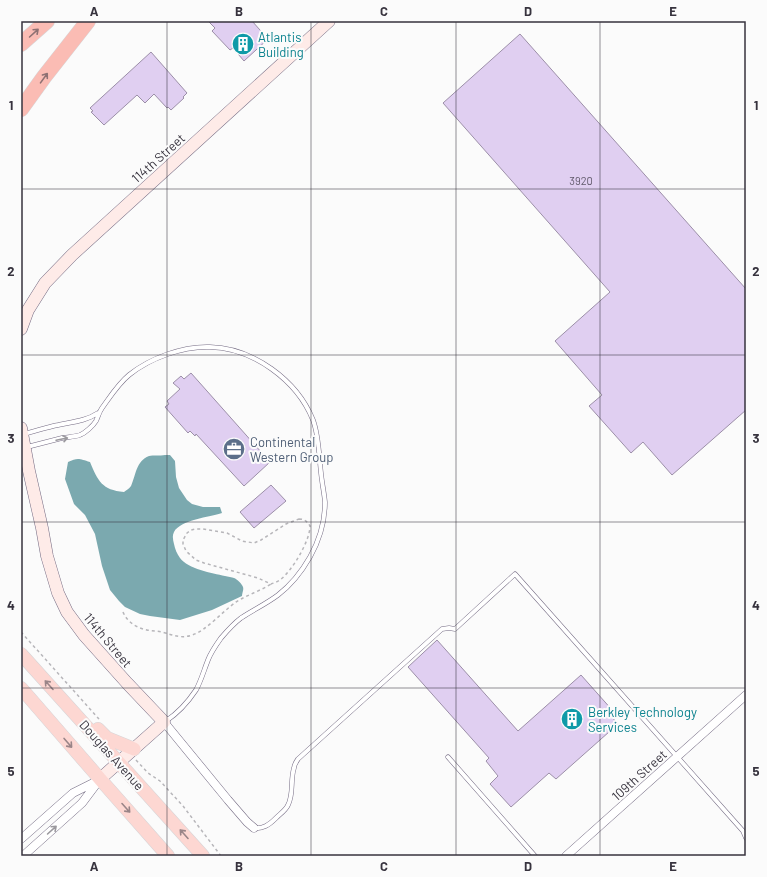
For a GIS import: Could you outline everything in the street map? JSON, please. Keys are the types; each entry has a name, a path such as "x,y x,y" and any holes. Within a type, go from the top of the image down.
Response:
{"highway":[{"path":"21,44 47,21"},
{"path":"21,109 88,21"}],"main road":[{"name":"Douglas Avenue","path":"21,654 203,856"},
{"name":"Douglas Avenue","path":"21,688 168,856"},
{"path":"75,713 90,719 107,738 134,749"}],"street":[{"name":"114th Street","path":"21,329 28,310 44,283 72,255 329,21"},
{"name":"114th Street","path":"22,431 47,556 58,593 67,612 84,635 164,722 228,800 254,828"},
{"name":"109th Street","path":"566,856 746,695"},
{"path":"23,856 82,803 100,779 164,722"},
{"path":"21,839 73,793 100,779"}],"lane":[{"path":"22,431 82,421 93,417 129,375 145,364 166,354 208,346 228,349 248,356 271,368 282,376 304,402 313,421 316,433 325,501 323,524 311,555 296,578 278,595 241,618 228,629 209,658 196,689 186,703 164,722"},
{"path":"25,448 80,435 95,422 98,413"},
{"path":"254,828 264,827 271,823 286,809 291,797 294,767 298,759 442,629 455,629 515,574 744,831 746,838"},
{"path":"448,757 535,856"}],"path":[{"path":"123,612 132,624 145,630 177,636 191,636 204,628 243,598 264,588 279,580 283,577 290,569 307,539 310,526 306,521 299,519 293,521 254,543 242,541 227,533 204,529 191,530 185,536 183,540 184,547 196,560 258,578 271,584"}],"water":[{"path":"170,455 175,461 176,477 179,488 187,500 192,504 203,507 220,507 222,513 189,522 177,528 174,532 173,538 178,555 184,562 194,568 232,577 241,583 243,588 242,596 212,610 180,620 140,614 125,607 110,590 102,566 95,534 85,515 74,504 65,479 68,462 74,459 81,459 90,462 98,479 106,487 124,492 131,486 141,461 149,456"}],"building":[{"name":"Atlantis Building","path":"208,21 252,21 268,39 244,61 233,48 230,50 212,31 215,28"},
{"path":"520,34 746,289 746,410 672,475 643,442 631,453 589,406 602,395 555,341 610,292 443,103"},
{"path":"151,52 187,93 183,97 184,98 171,110 168,107 167,108 154,94 145,103 137,95 104,125 91,112 93,111 90,108"},
{"name":"Continental Western Group","path":"191,373 270,462 244,486 196,434 195,436 190,431 188,433 165,407 169,404 167,401 180,389 173,383 181,376 184,379"},
{"path":"271,485 286,501 254,528 240,512"},
{"name":"Berkley Technology Services","path":"437,640 518,731 581,675 613,711 609,714 618,724 556,779 549,773 511,807 490,784 498,776 486,761 489,758 408,667"}],"place":[{"name":"Atlantis Building","path":"243,44"},
{"name":"Continental Western Group","path":"234,449"},
{"name":"Berkley Technology Services","path":"572,719"}]}
